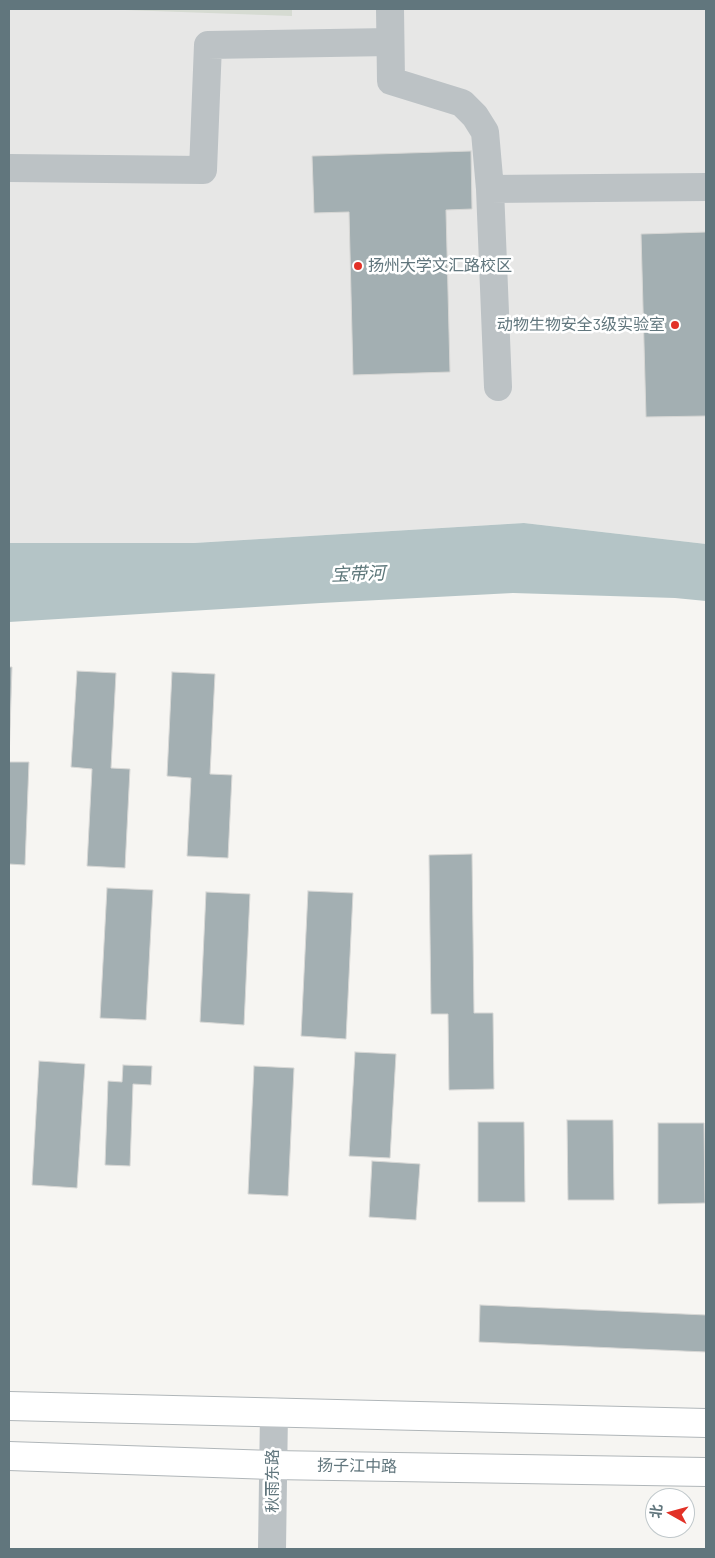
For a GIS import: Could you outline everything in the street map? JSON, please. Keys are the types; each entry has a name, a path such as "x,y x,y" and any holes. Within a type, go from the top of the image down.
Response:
{"main road":[{"path":"9,1406 706,1423"},
{"name":"扬子江中路","path":"9,1456 272,1465 706,1472"}],"street":[{"path":"390,9 391,81 462,103 475,116 485,132 490,189 498,387"},
{"path":"9,168 203,170 208,45 390,42"},
{"path":"490,189 706,187"},
{"name":"秋雨东路","path":"272,1549 274,1412"}],"shaded area":[{"name":"扬州大学文汇路校区","path":"9,9 706,9 706,544 524,523 194,543 9,543"},
{"path":"98,9 292,9 292,16"}],"water":[{"name":"宝带河","path":"524,523 706,544 706,601 675,598 513,593 9,622 9,543 194,543"}],"building":[{"path":"471,151 472,209 446,210 450,372 353,375 349,212 314,213 312,156"},
{"name":"动物生物安全3级实验室","path":"706,232 706,416 646,417 641,234"},
{"path":"9,667 12,667 9,762"},
{"path":"77,671 116,673 111,768 130,769 125,868 87,866 92,769 71,767"},
{"path":"172,672 215,674 210,774 232,775 228,858 187,856 191,778 167,776"},
{"path":"9,762 29,762 25,865 9,864"},
{"path":"472,854 474,1013 493,1013 494,1089 449,1090 448,1014 431,1014 429,855"},
{"path":"107,888 153,890 146,1020 100,1018"},
{"path":"308,891 353,893 346,1039 301,1036"},
{"path":"206,892 250,894 244,1025 200,1022"},
{"path":"355,1052 396,1054 390,1158 349,1156"},
{"path":"39,1061 85,1064 77,1188 32,1185"},
{"path":"123,1065 152,1066 151,1085 133,1084 130,1166 105,1165 108,1081 122,1082"},
{"path":"254,1066 294,1068 288,1196 248,1194"},
{"path":"567,1120 613,1120 614,1200 568,1200"},
{"path":"478,1122 524,1122 525,1202 478,1202"},
{"path":"658,1123 704,1123 705,1203 658,1204"},
{"path":"372,1161 420,1164 416,1220 369,1217"},
{"path":"480,1305 706,1315 706,1352 479,1342"}],"place":[{"name":"扬州大学文汇路校区","path":"358,266"},
{"name":"动物生物安全3级实验室","path":"675,325"}]}
